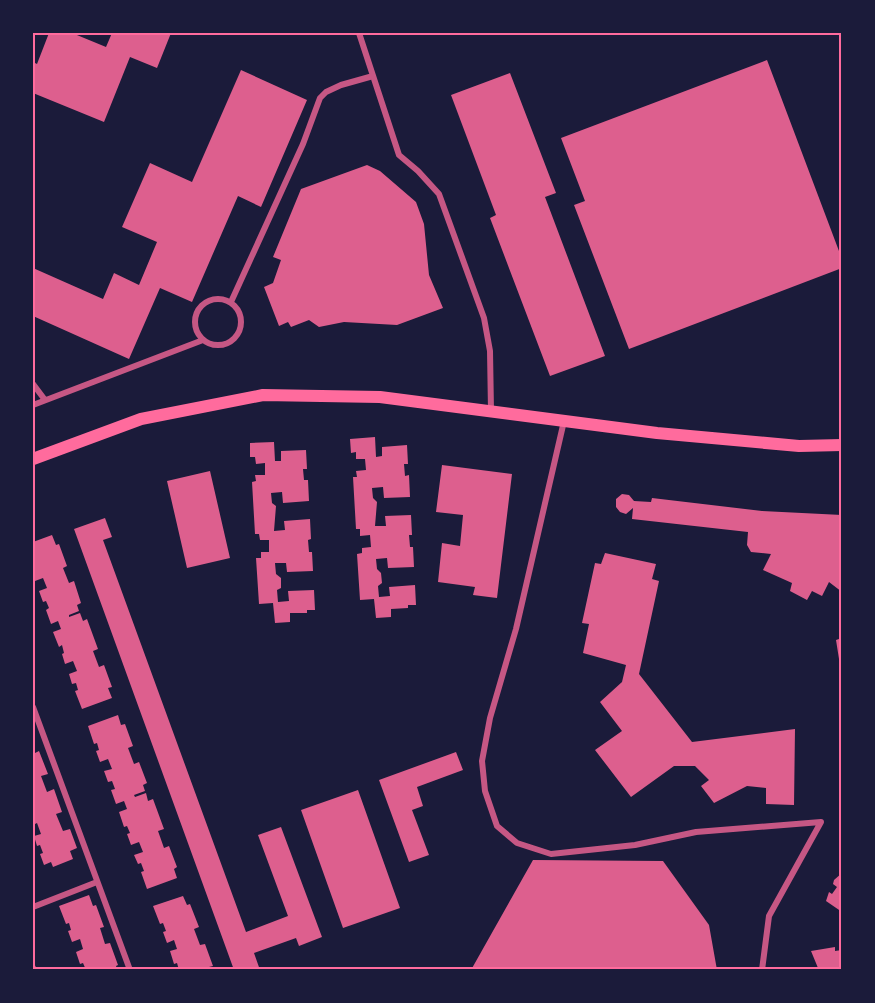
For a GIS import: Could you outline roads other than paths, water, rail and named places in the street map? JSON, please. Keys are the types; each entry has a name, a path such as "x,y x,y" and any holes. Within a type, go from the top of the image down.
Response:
{"main road":[{"path":"33,459 141,419 263,395 380,397 657,433 787,445 842,445"}],"street":[{"path":"359,33 399,155 440,194 449,217 484,318 490,351 491,412"},
{"path":"231,302 303,144 320,98 326,92 341,85 373,76"},
{"path":"216,298 231,302 241,315 240,330 237,336 224,344 210,344 203,340 195,327 196,311 201,305 216,298"},
{"path":"33,405 203,340"},
{"path":"33,384 45,400"},
{"path":"564,421 516,629 490,718 482,761 485,791 497,826 517,843 551,854 635,845 696,832 821,822 769,916 762,970"},
{"path":"33,707 130,970"},
{"path":"33,907 97,882"}]}
